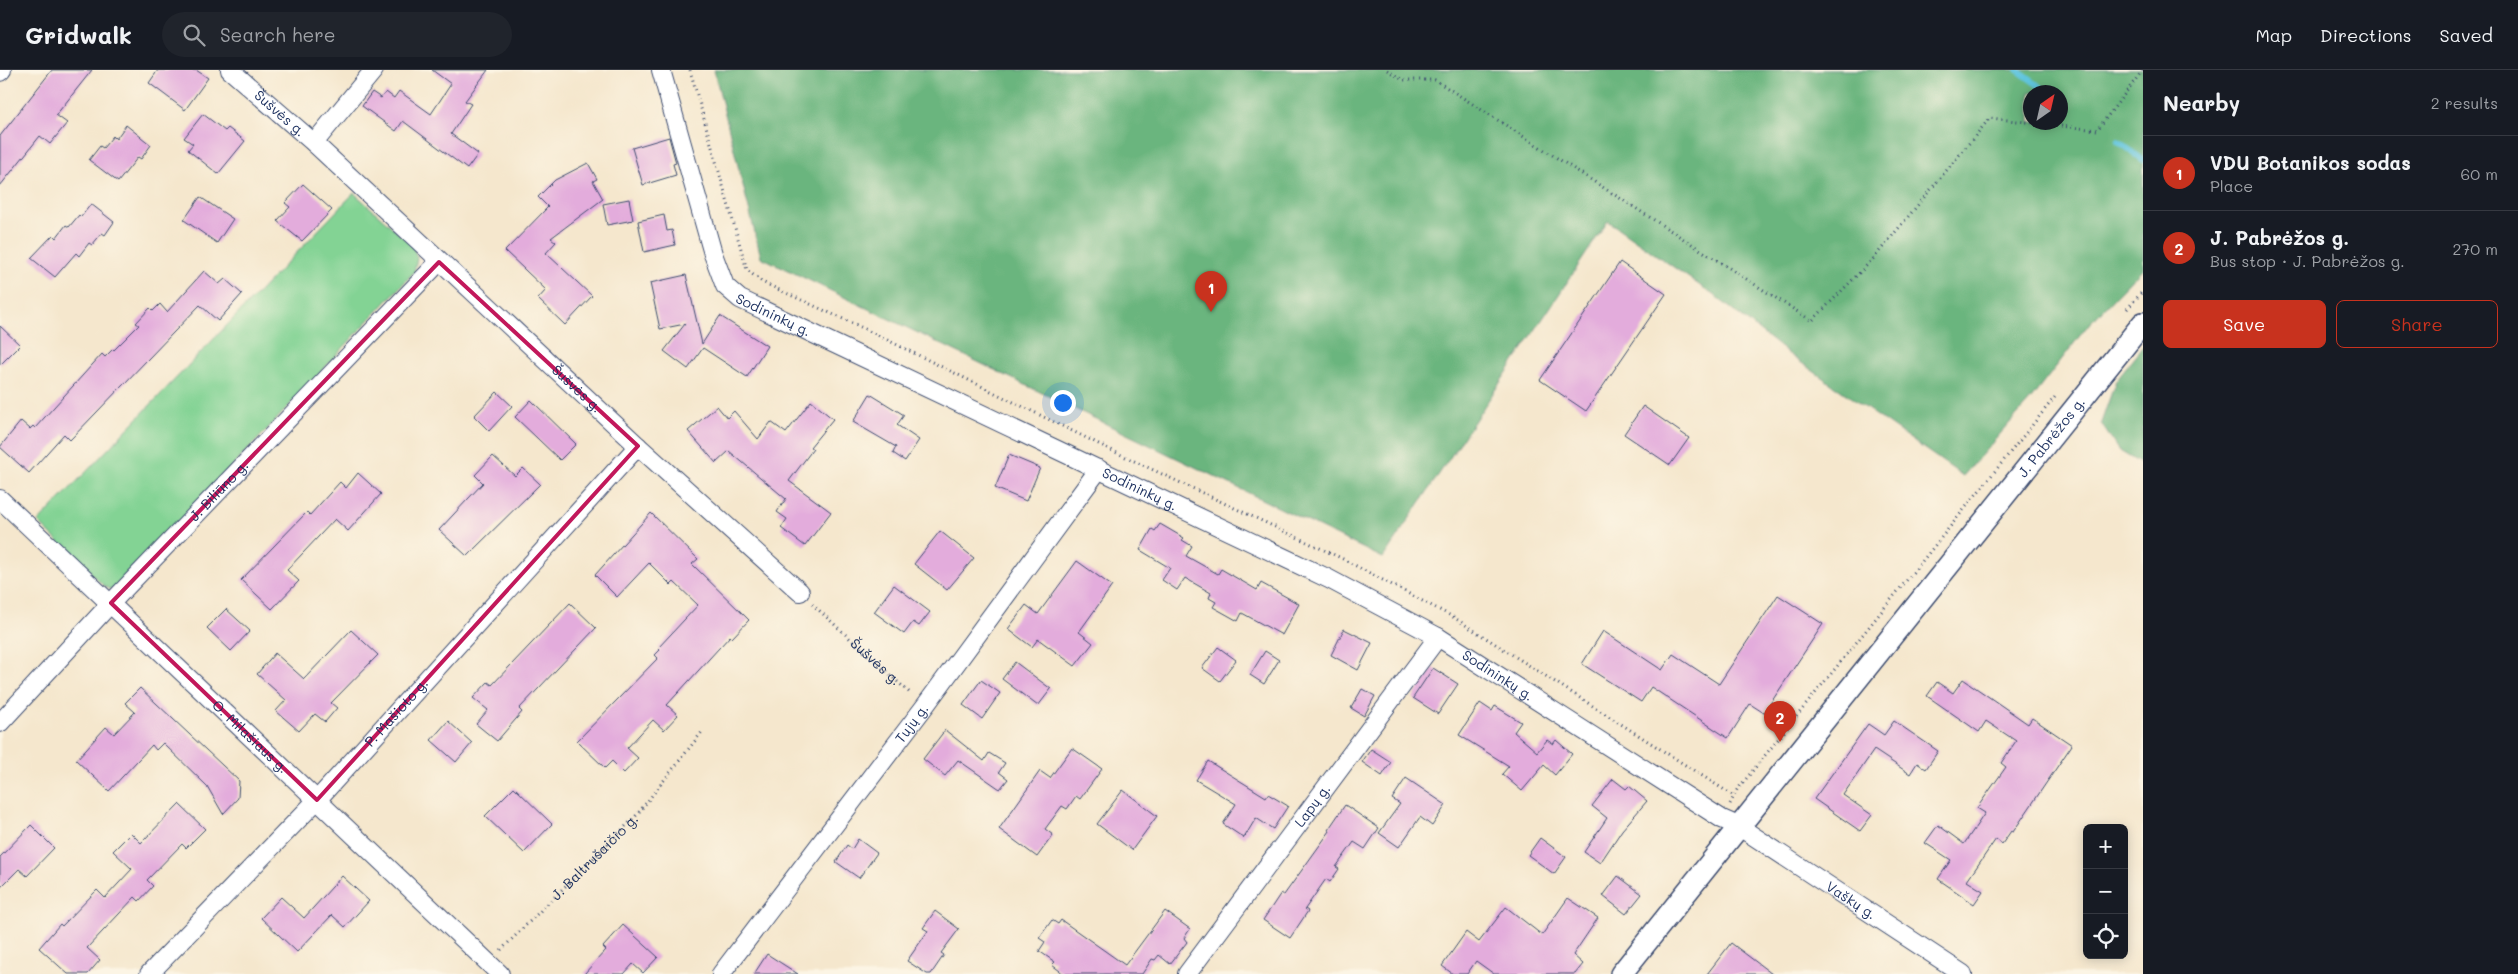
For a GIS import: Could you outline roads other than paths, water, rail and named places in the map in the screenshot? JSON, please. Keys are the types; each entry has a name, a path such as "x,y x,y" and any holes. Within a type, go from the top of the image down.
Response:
{"street":[{"name":"Šušvės g.","path":"230,70 314,143 439,262 638,446 800,592"},
{"path":"314,143 374,70"},
{"name":"Sodininkų g.","path":"660,70 713,254 725,286 740,299 770,316 1099,469 1329,580 1438,637 1730,823"},
{"name":"J. Biliūno g.","path":"0,723 111,603 439,262"},
{"name":"J. Pabrėžos g.","path":"1621,974 1730,823 2143,323"},
{"name":"P. Mašioto g.","path":"149,974 317,800 638,446"},
{"name":"Tujų g.","path":"721,974 925,706 1099,469"},
{"name":"O. Milašiaus g.","path":"0,499 317,800 489,970"},
{"name":"Lapų g.","path":"1187,974 1438,637"},
{"name":"Vaškų g.","path":"1730,823 1964,974"}],"waterway":[{"path":"2017,70 2038,85"},
{"path":"2118,141 2143,160"}],"place":[{"name":"VDU Botanikos sodas","path":"1211,312"},
{"name":"J. Pabrėžos g.","path":"1780,742"}]}
